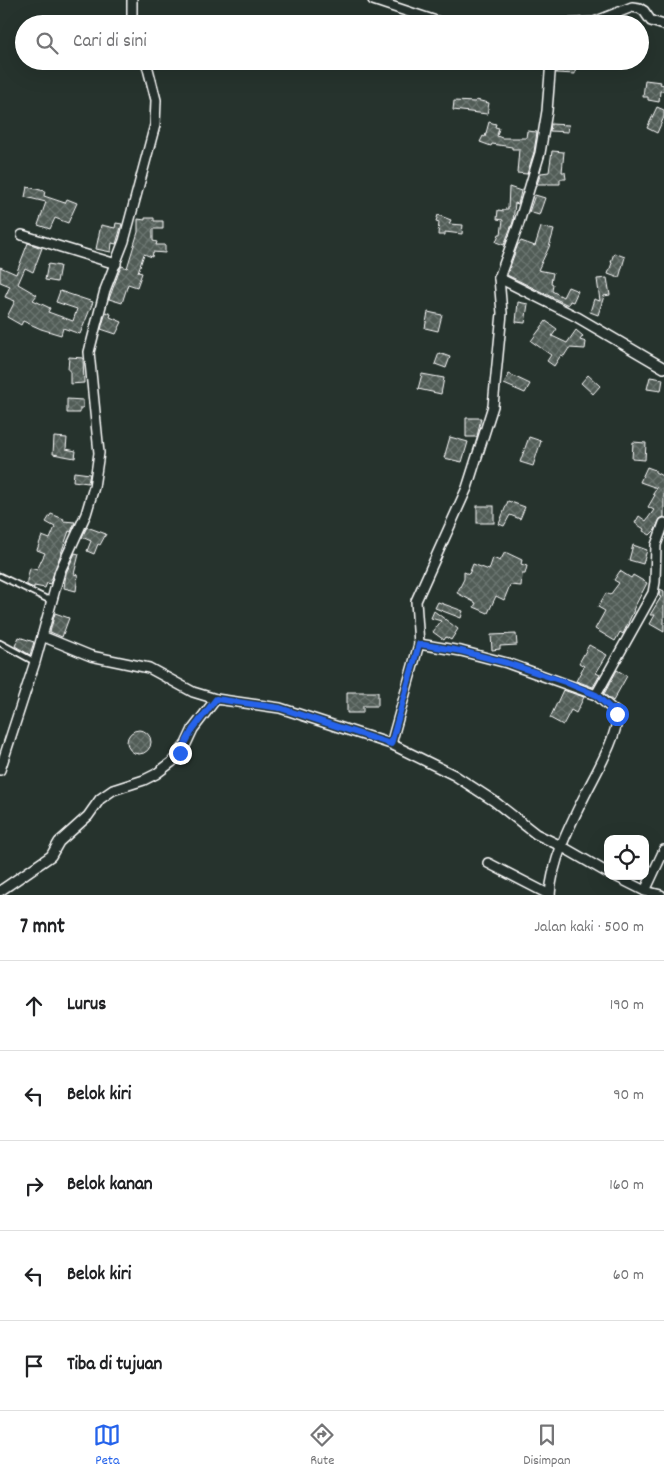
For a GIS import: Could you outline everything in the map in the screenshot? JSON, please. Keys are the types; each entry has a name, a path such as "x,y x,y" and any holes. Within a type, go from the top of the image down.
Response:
{"street":[{"path":"132,0 132,15"},
{"path":"373,0 420,15"},
{"path":"612,15 632,7 639,8 647,15"},
{"path":"649,18 651,21 664,25"},
{"path":"0,770 35,662 60,571 86,514 94,487 98,453 90,352 105,290 124,241 155,125 156,100 148,70"},
{"path":"391,744 419,644 416,600 467,488 493,406 502,313 500,278 540,153 547,111 550,70"},
{"path":"22,235 116,264"},
{"path":"500,278 578,317 664,368"},
{"path":"596,695 649,602 655,582 656,545 664,523"},
{"path":"655,582 664,588"},
{"path":"42,636 92,656 150,668 193,692 216,699 280,708 391,744 454,775 494,801 536,834 562,846 604,871"},
{"path":"419,644 461,651 507,663 596,695 617,714 618,723 603,761 553,869 550,895 488,863"},
{"path":"0,891 51,856 59,842 88,816 100,799 113,790 156,774 172,762 186,744 193,729 216,699"},
{"path":"645,890 664,850"},
{"path":"623,880 661,895"}],"lane":[{"path":"0,576 51,601"},
{"path":"0,643 35,662"}],"building":[{"path":"556,70 575,70 575,74 556,73"},
{"path":"645,80 661,82 660,84 664,85 664,91 660,91 659,102 643,97"},
{"path":"476,100 489,103 487,114 453,110 454,101 475,102"},
{"path":"657,107 664,110 664,117 657,133 647,128"},
{"path":"489,122 496,124 495,127 499,128 497,136 502,138 526,138 527,131 537,132 534,152 527,174 517,173 519,149 492,144 491,146 480,142 483,136 485,137"},
{"path":"551,124 569,125 568,132 550,131"},
{"path":"552,151 564,152 562,172 565,172 566,179 560,179 560,184 537,184 541,173 549,172"},
{"path":"27,187 45,191 44,196 65,203 67,199 77,203 68,223 55,218 50,229 38,225 46,202 25,197"},
{"path":"509,187 521,191 518,204 515,203 513,222 504,245 496,242 499,234 501,234 503,220 497,219 498,210 504,211 508,209"},
{"path":"535,195 545,198 539,215 529,212"},
{"path":"438,215 451,220 449,224 463,225 462,234 445,232 445,235 438,235 439,222 436,221"},
{"path":"145,218 163,221 163,229 153,229 153,241 157,242 156,245 165,245 165,253 153,252 152,257 144,254 138,272 142,273 137,287 128,284 122,303 109,299 120,269 122,266 127,268 138,232 138,219 145,220"},
{"path":"116,223 122,224 116,244 112,243 111,252 96,249 101,225 115,228"},
{"path":"541,227 554,230 549,247 538,270 553,273 552,291 563,297 568,287 578,291 573,302 570,301 568,305 507,275 518,244 521,241 535,246"},
{"path":"28,243 42,248 33,272 25,268 18,284 37,295 33,300 50,308 48,312 73,321 77,309 56,302 60,291 93,302 80,334 63,328 61,335 23,321 21,325 7,317 15,301 5,297 10,286 0,282 0,267 16,274"},
{"path":"614,253 625,257 619,278 608,274"},
{"path":"48,264 60,266 57,282 45,280"},
{"path":"607,278 610,295 604,296 598,315 590,312 594,299 600,301 597,279"},
{"path":"518,302 528,304 525,323 516,322"},
{"path":"106,312 111,314 110,317 122,322 116,334 101,329"},
{"path":"428,312 442,315 438,331 425,328"},
{"path":"546,321 557,329 552,336 567,343 576,330 583,336 580,340 586,342 585,349 569,348 564,356 561,355 554,366 547,361 551,355 531,341"},
{"path":"439,353 450,357 446,368 435,364"},
{"path":"69,357 83,358 84,383 70,384"},
{"path":"422,374 444,378 441,394 418,389"},
{"path":"509,374 530,384 525,393 504,384"},
{"path":"588,375 600,386 593,394 581,383"},
{"path":"650,377 663,379 661,391 647,389"},
{"path":"67,399 83,400 83,408 80,408 80,413 67,413"},
{"path":"466,418 481,418 477,437 466,437"},
{"path":"54,437 67,438 66,449 76,451 75,458 53,454"},
{"path":"450,437 468,442 462,462 444,458"},
{"path":"529,437 541,441 533,466 520,462"},
{"path":"633,442 646,443 645,460 632,459"},
{"path":"647,467 664,477 664,517 660,519 655,530 650,535 635,523 639,516 646,521 654,510 648,507 657,488 640,482"},
{"path":"74,472 90,474 88,483 73,481"},
{"path":"508,501 525,507 520,519 510,515 504,526 499,524"},
{"path":"477,506 494,506 494,523 477,523"},
{"path":"51,514 64,519 63,521 75,522 71,532 69,531 50,584 47,583 45,588 34,586 34,588 27,585 27,580 30,568 37,570 45,553 37,550 42,536 50,539 55,527 46,522"},
{"path":"87,527 106,534 100,545 98,544 94,554 87,551 91,541 82,537"},
{"path":"633,545 647,550 643,564 629,560"},
{"path":"505,552 522,560 521,564 527,566 525,574 522,574 521,586 510,585 504,600 496,596 488,613 474,607 476,603 457,593 464,579 464,572 469,574 473,564 489,570 493,558 500,561"},
{"path":"75,553 79,554 74,574 78,575 76,591 64,588 66,573"},
{"path":"620,571 631,578 633,575 647,583 623,634 620,632 615,641 595,629 605,611 598,607 606,593 610,595 619,583 614,580"},
{"path":"660,589 664,591 664,632 650,624 655,615 650,615 661,597 659,596"},
{"path":"438,602 463,611 461,618 435,608"},
{"path":"434,611 458,629 451,640 446,637 444,640 433,632 441,621 431,618"},
{"path":"55,613 69,618 62,637 50,632"},
{"path":"516,634 517,645 500,646 500,649 492,650 491,635"},
{"path":"19,637 34,642 30,655 15,646"},
{"path":"589,645 607,655 596,673 600,675 593,687 576,681 584,666 579,663"},
{"path":"617,670 627,676 613,701 604,694"},
{"path":"563,690 584,697 576,713 571,710 563,725 550,718"},
{"path":"347,692 378,692 378,706 363,706 363,713 347,713"},
{"path":"134,730 144,730 151,737 151,747 144,754 134,754 127,747 127,737"}],"route":[{"path":"180,753 193,729 216,699 280,708 391,744 419,644 461,651 507,663 565,682 596,695 617,714"}]}
